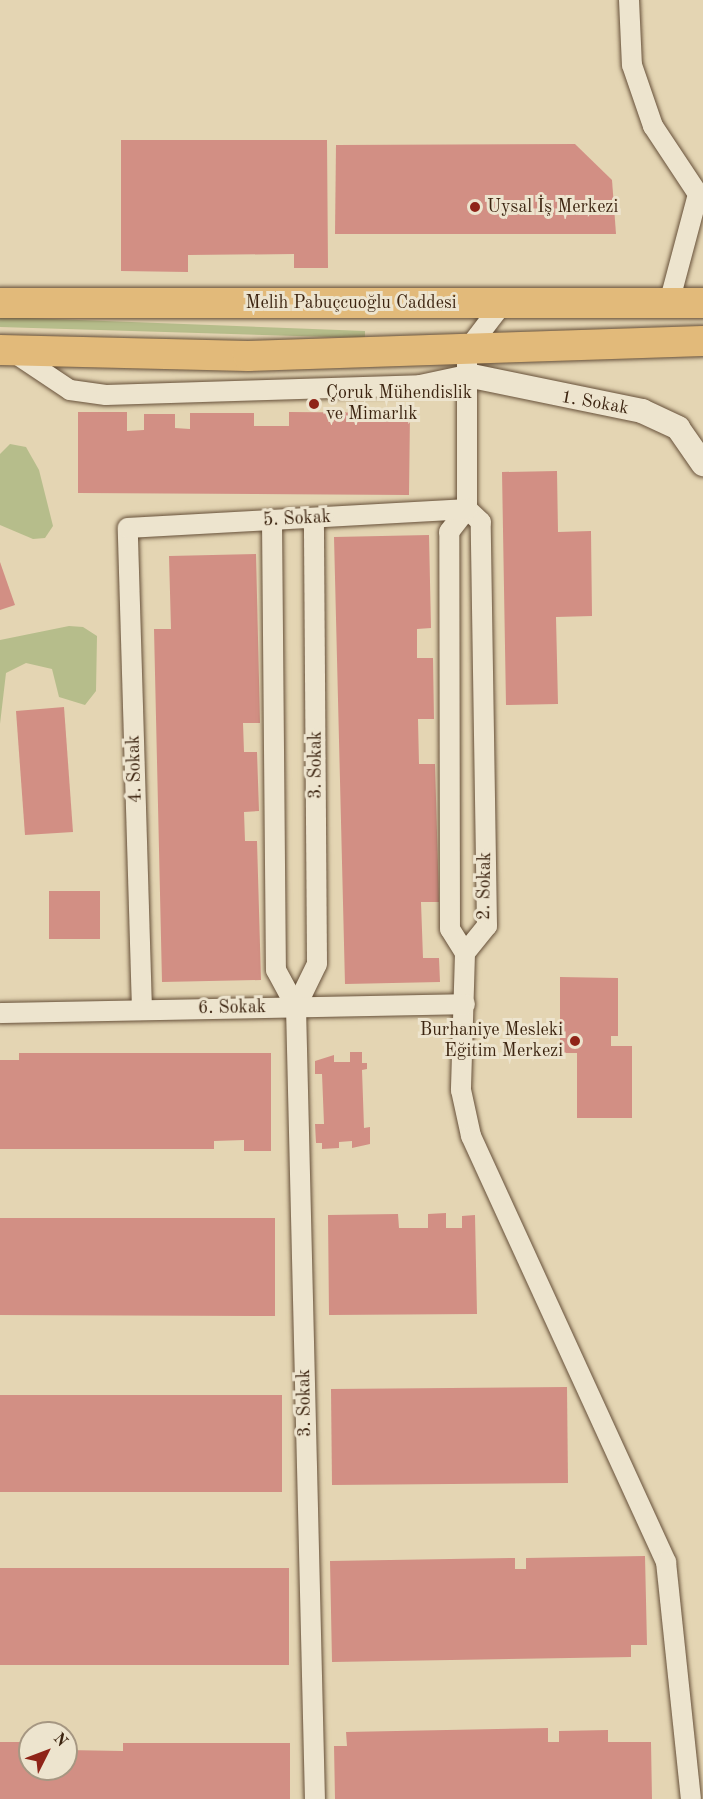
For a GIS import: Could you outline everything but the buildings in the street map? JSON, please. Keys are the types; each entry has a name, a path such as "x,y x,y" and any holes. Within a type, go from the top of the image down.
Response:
{"main road":[{"name":"Melih Pabuçcuoğlu Caddesi","path":"2,299 703,303"},
{"path":"5,350 467,362 703,341"}],"street":[{"path":"629,0 632,65 653,126 698,194 669,303"},
{"path":"467,509 467,362 503,303"},
{"path":"5,350 70,390 106,395 411,386 467,362"},
{"name":"1. Sokak","path":"467,362 642,411 678,428 703,464"},
{"name":"5. Sokak","path":"128,528 467,509"},
{"name":"2. Sokak","path":"467,509 481,522 487,926 465,953 450,929 449,532 467,509"},
{"name":"3. Sokak","path":"296,1007 317,964 314,518"},
{"name":"3. Sokak","path":"272,520 276,970 296,1007 315,1799"},
{"name":"4. Sokak","path":"128,528 142,1010"},
{"path":"465,953 461,1089 471,1136 666,1562 691,1799"},
{"name":"6. Sokak","path":"0,1013 465,1004"}],"green space":[{"path":"0,317 365,331 365,338 0,327"},
{"path":"10,444 26,447 39,470 53,526 45,538 33,539 0,525 0,454"},
{"path":"69,626 83,627 97,636 96,691 85,705 59,697 52,669 26,663 6,673 0,724 0,640"}],"place":[{"name":"Uysal İş Merkezi","path":"475,207"},
{"name":"Çoruk Mühendislik ve Mimarlık","path":"314,404"},
{"name":"Burhaniye Mesleki Eğitim Merkezi","path":"575,1041"}]}
